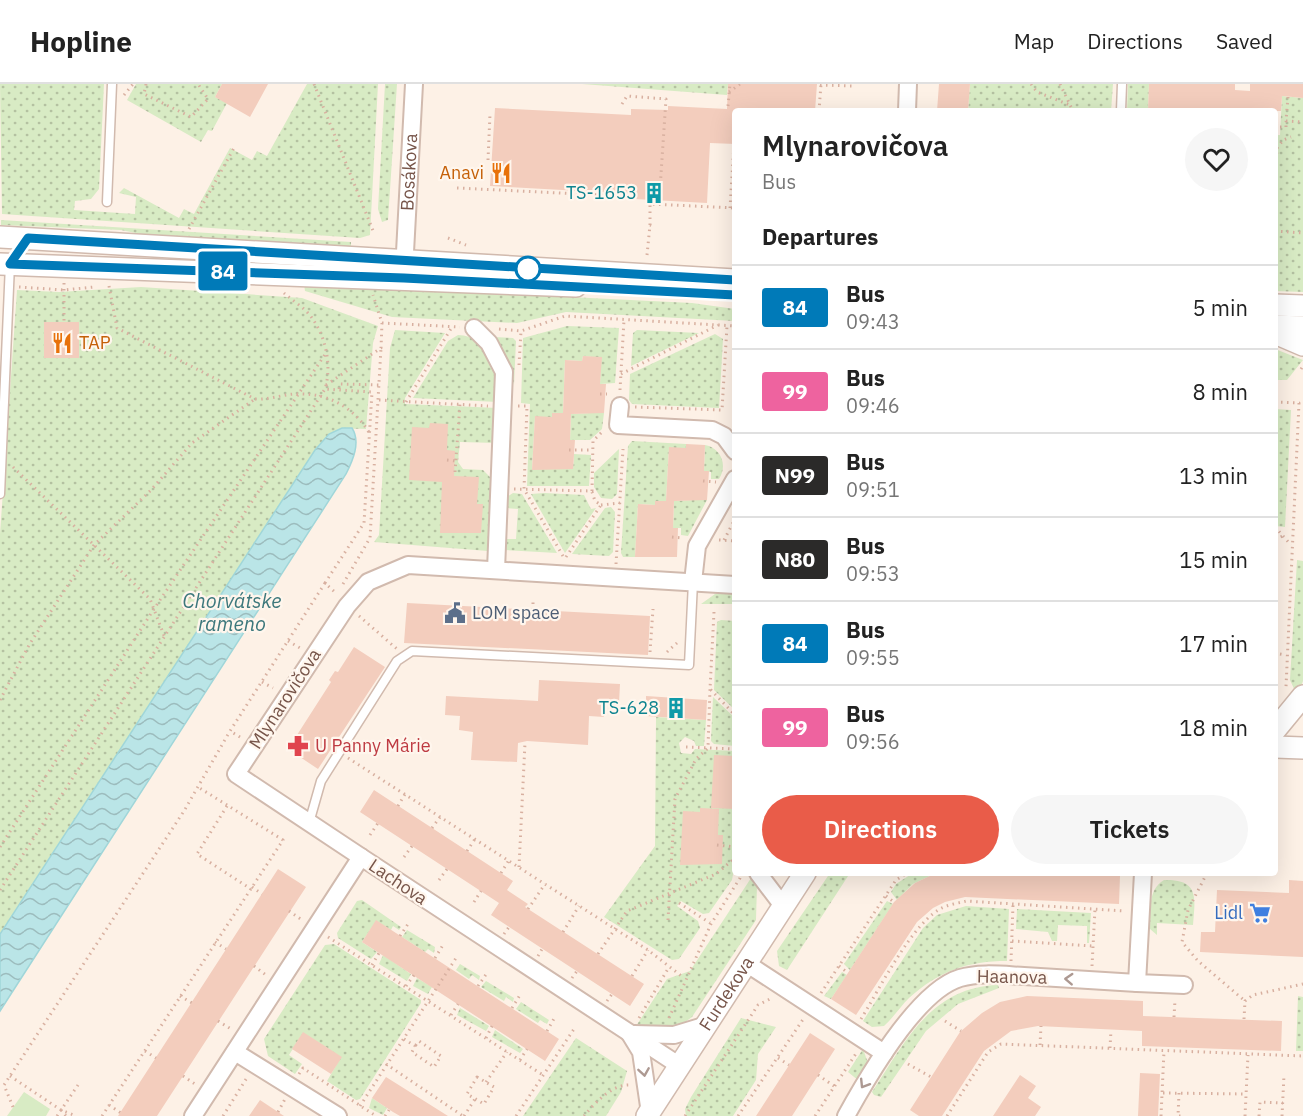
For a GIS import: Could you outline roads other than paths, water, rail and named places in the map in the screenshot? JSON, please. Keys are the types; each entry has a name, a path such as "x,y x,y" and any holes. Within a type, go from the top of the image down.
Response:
{"street":[{"name":"Bosákova","path":"404,269 414,84"},
{"path":"907,108 908,84"},
{"path":"0,237 732,295"},
{"path":"5,264 365,277 404,269 732,280"},
{"path":"1278,305 1303,306"},
{"path":"1278,326 1303,327"},
{"path":"474,328 489,343 504,372 511,406 500,489 496,570"},
{"path":"1278,334 1303,345"},
{"path":"620,400 618,425 712,430 724,436 732,447"},
{"path":"693,582 697,546 728,481"},
{"name":"Mlynarovičova","path":"361,857 236,774 347,606 368,582 408,566 732,585"},
{"path":"1278,726 1303,696"},
{"path":"1278,747 1303,748"},
{"name":"Lachova","path":"193,1116 361,857 633,1028 680,1066"},
{"path":"760,876 783,906"},
{"name":"Furdekova","path":"649,1114 803,876"},
{"path":"1132,982 1143,876"},
{"path":"746,963 884,1053"},
{"name":"Haanova","path":"846,1116 884,1053 929,997 959,978 1000,975 1132,982 1180,991"},
{"path":"649,1114 641,1052 633,1028 674,1035 707,1025"},
{"path":"235,1052 338,1116"}],"lane":[{"path":"107,202 112,84"},
{"path":"1121,108 1122,84"},
{"path":"0,494 5,264 28,238"},
{"path":"309,823 321,781 397,661 412,651 688,665 693,582"}],"water":[{"name":"Chorvátske rameno","path":"342,428 352,428 356,439 353,457 346,474 0,1011 0,934 315,450 329,434"}],"place":[{"name":"Anavi","path":"501,173"},
{"name":"TS-1653","path":"654,193"},
{"name":"TAP","path":"62,343"},
{"name":"LOM space","path":"455,613"},
{"name":"TS-628","path":"676,708"},
{"name":"U Panny Márie","path":"298,746"},
{"name":"Lidl","path":"1260,913"}]}
